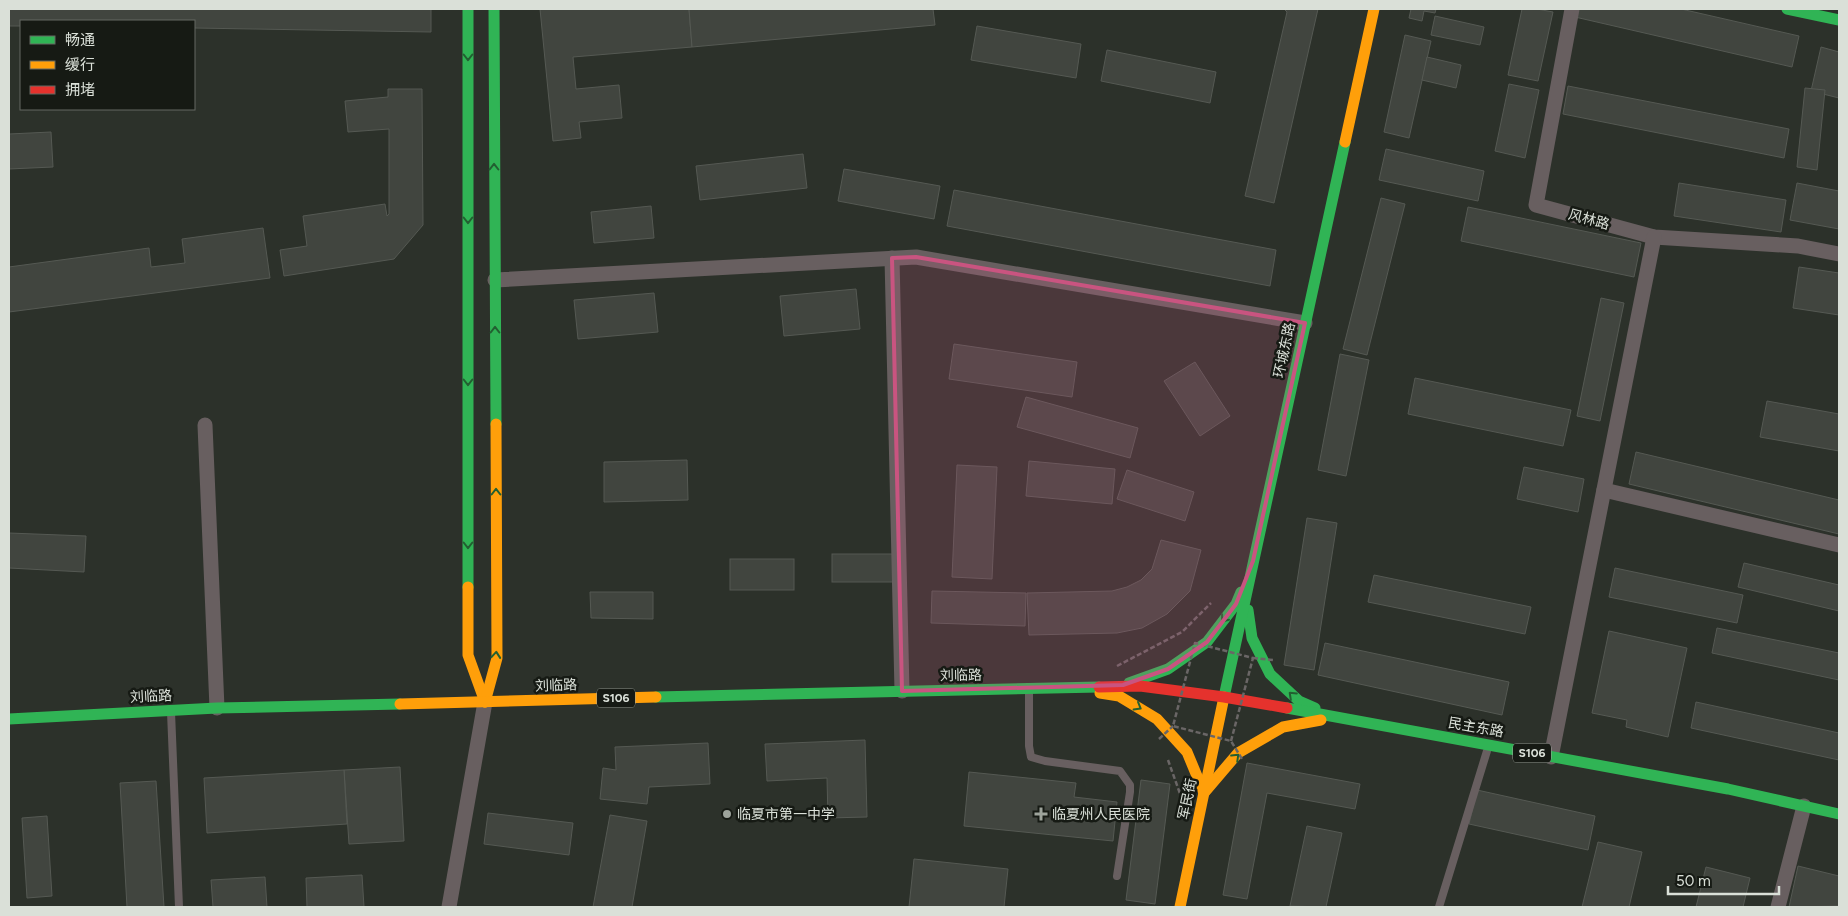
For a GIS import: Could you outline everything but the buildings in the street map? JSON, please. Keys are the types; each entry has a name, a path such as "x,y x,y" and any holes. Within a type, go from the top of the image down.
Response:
{"main road":[{"path":"468,9 468,655 485,702"},
{"path":"485,702 497,658 494,9"},
{"name":"环城东路","path":"1224,697 1374,9"},
{"path":"1787,9 1839,20"},
{"path":"1075,688 1123,685 1168,669 1206,642 1236,604 1254,560"},
{"path":"1254,560 1246,599 1252,638 1270,674 1299,701 1335,717"},
{"name":"刘临路","path":"9,719 217,708 1140,686 1224,697"},
{"path":"1075,688 1119,696 1158,719 1187,752 1204,793 1238,753 1283,727 1335,717"},
{"name":"民主东路","path":"1224,697 1728,789 1839,814"},
{"name":"军民街","path":"1180,907 1224,697"}],"street":[{"name":"风林路","path":"1572,9 1536,205 1654,237 1798,246 1839,254"},
{"path":"1551,756 1654,237"},
{"path":"495,280 916,257 1305,322"},
{"path":"892,258 902,691"},
{"path":"205,425 217,708"},
{"path":"1604,490 1839,545"},
{"path":"449,907 485,702"},
{"path":"1778,907 1804,806"}],"lane":[{"path":"1030,689 1029,746 1032,757 1045,761 1120,771 1130,785 1117,876"},
{"path":"171,710 179,907"},
{"path":"1439,907 1487,751"}],"path":[{"path":"1116,666 1182,632 1214,600"},
{"path":"1160,739 1174,726 1195,643 1253,658 1273,660"},
{"path":"1242,758 1232,741 1253,658"},
{"path":"1174,726 1232,741"},
{"path":"1166,756 1186,808"}],"highlighted area":[{"path":"916,257 1305,323 1253,561 1236,604 1207,642 1168,669 1123,685 902,691 892,258"}],"traffic: fast":[{"path":"468,9 468,587"},
{"path":"494,9 496,424"},
{"path":"1787,9 1839,20"},
{"path":"1224,697 1345,142"},
{"path":"1129,683 1168,669 1207,642 1236,604 1241,592"},
{"path":"1248,610 1252,638 1270,674 1299,701 1315,708"},
{"path":"656,697 1099,687"},
{"path":"9,719 217,708 400,704"},
{"path":"1287,708 1728,789 1839,814"}],"traffic: slow":[{"path":"1345,142 1374,9"},
{"path":"485,702 497,658 496,424"},
{"path":"468,587 468,655 485,702"},
{"path":"1100,693 1119,696 1157,719 1187,752 1204,793 1238,753 1283,727 1321,720"},
{"path":"400,704 656,697"},
{"path":"1180,907 1224,697"}],"traffic: jam":[{"path":"1099,687 1140,686 1224,697 1287,708"}],"place":[{"name":"临夏市第一中学","path":"727,814"},
{"name":"临夏州人民医院","path":"1041,814"}]}
